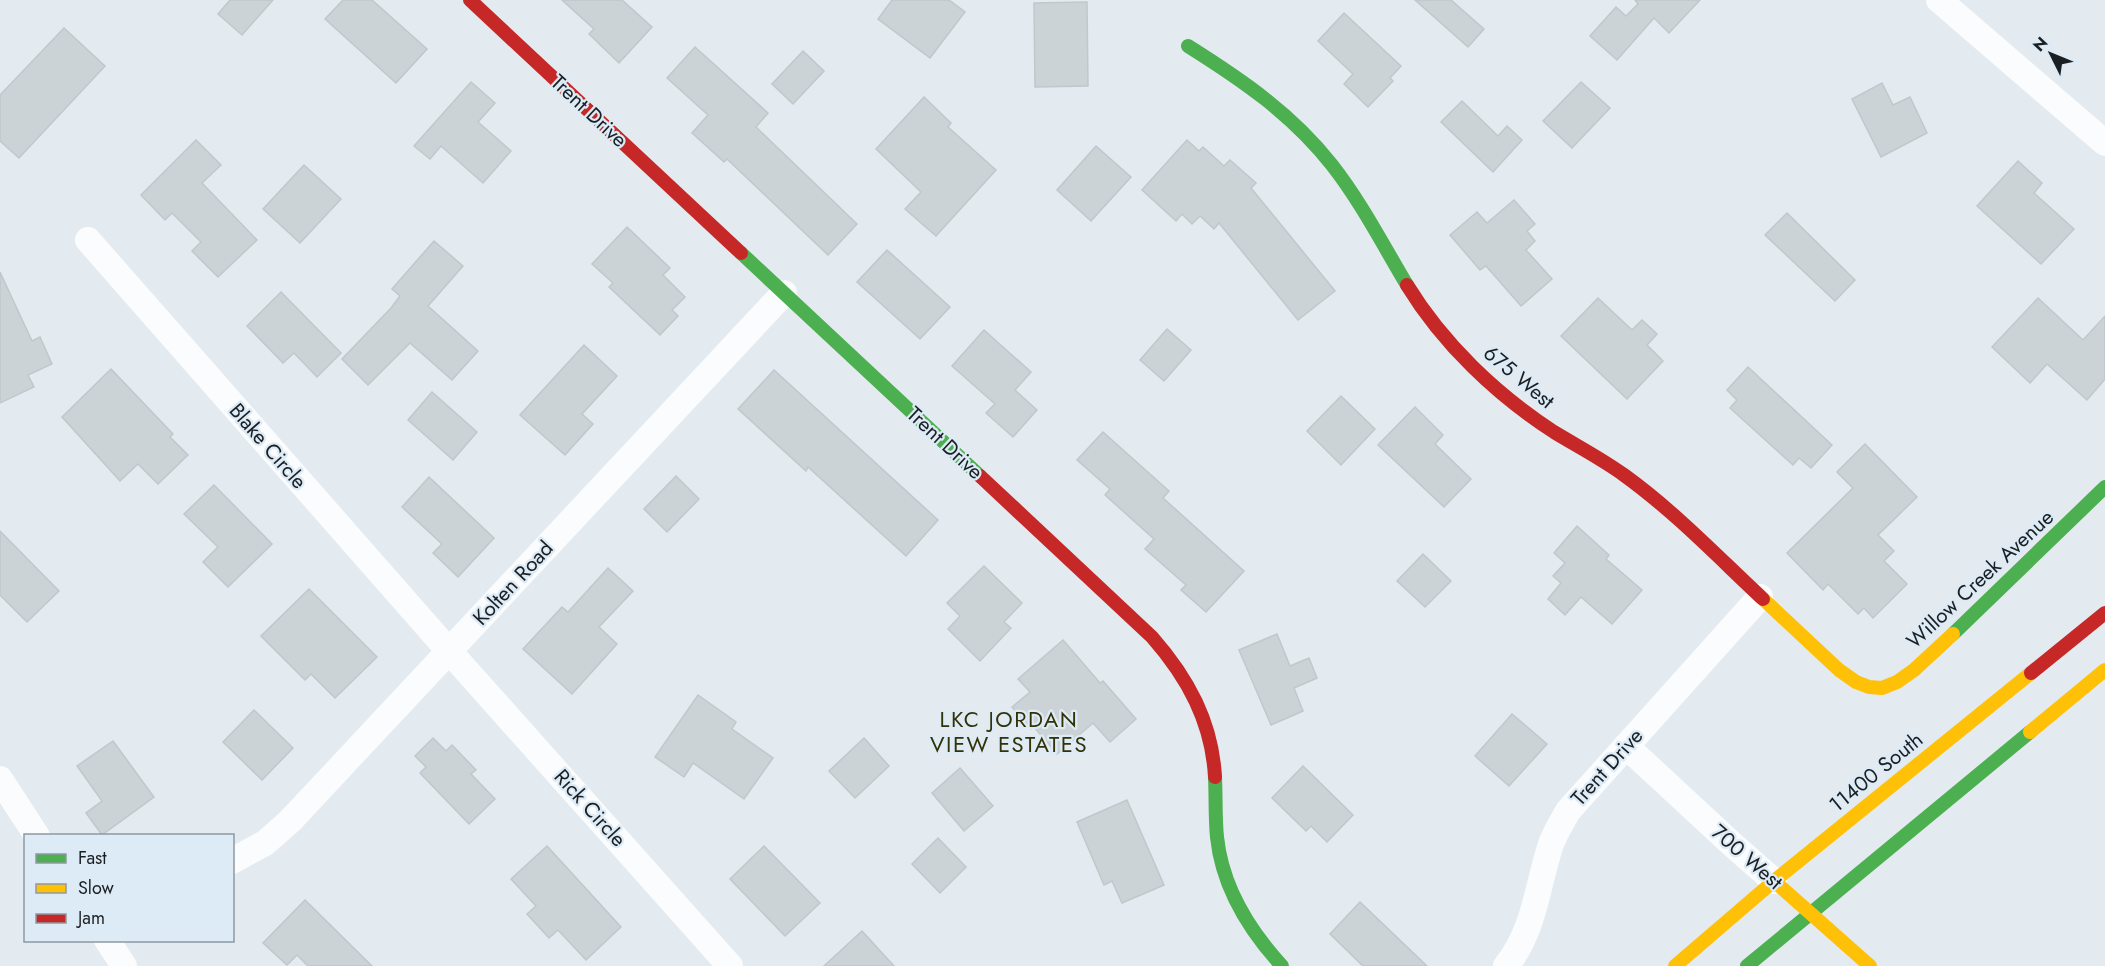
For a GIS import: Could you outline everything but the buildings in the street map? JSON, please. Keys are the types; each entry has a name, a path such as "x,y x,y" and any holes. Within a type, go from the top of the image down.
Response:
{"street":[{"name":"Trent Drive","path":"471,0 1143,628 1167,654 1185,677 1201,709 1210,736 1216,765 1217,839 1224,868 1236,900 1254,932 1282,966"},
{"path":"1939,0 2105,143"},
{"name":"675 West","path":"1188,46 1246,83 1305,135 1331,164 1354,196 1414,296 1436,327 1462,356 1520,408 1552,431 1623,474 1656,500 1850,680 1861,685 1875,687"},
{"name":"Blake Circle","path":"88,240 449,651"},
{"name":"Kolten Road","path":"234,860 266,843 290,821 784,293"},
{"name":"Willow Creek Avenue","path":"1875,687 1889,686 1915,669 2032,560 2105,487"},
{"name":"Trent Drive","path":"1506,966 1525,937 1552,841 1568,811 1760,597"},
{"name":"11400 South","path":"1675,966 1774,881 2105,613"},
{"name":"Rick Circle","path":"449,651 730,966"},
{"path":"1747,966 2105,670"},
{"name":"700 West","path":"1626,746 1734,846 1870,966"},
{"path":"0,779 36,834"},
{"path":"108,942 124,966"}],"traffic: fast":[{"path":"1188,46 1265,99 1317,147 1353,194 1407,285"},
{"path":"741,253 980,476"},
{"path":"1953,634 2105,487"},
{"path":"1747,966 2030,732"},
{"path":"1215,777 1217,837 1231,890 1248,922 1282,966"}],"traffic: slow":[{"path":"1763,599 1839,670 1856,682 1869,687 1882,688 1897,682 1914,670 1953,634"},
{"path":"2030,732 2105,670"},
{"path":"1675,966 1774,881 2031,673"},
{"path":"1774,881 1870,966"}],"traffic: jam":[{"path":"470,0 741,253"},
{"path":"1407,285 1437,328 1492,385 1554,432 1624,475 1642,489 1763,599"},
{"path":"980,476 1152,637 1177,668 1203,719 1213,757 1215,777"},
{"path":"2031,673 2105,613"}],"district":[{"name":"LKC JORDAN VIEW ESTATES","path":"1009,732"}]}
